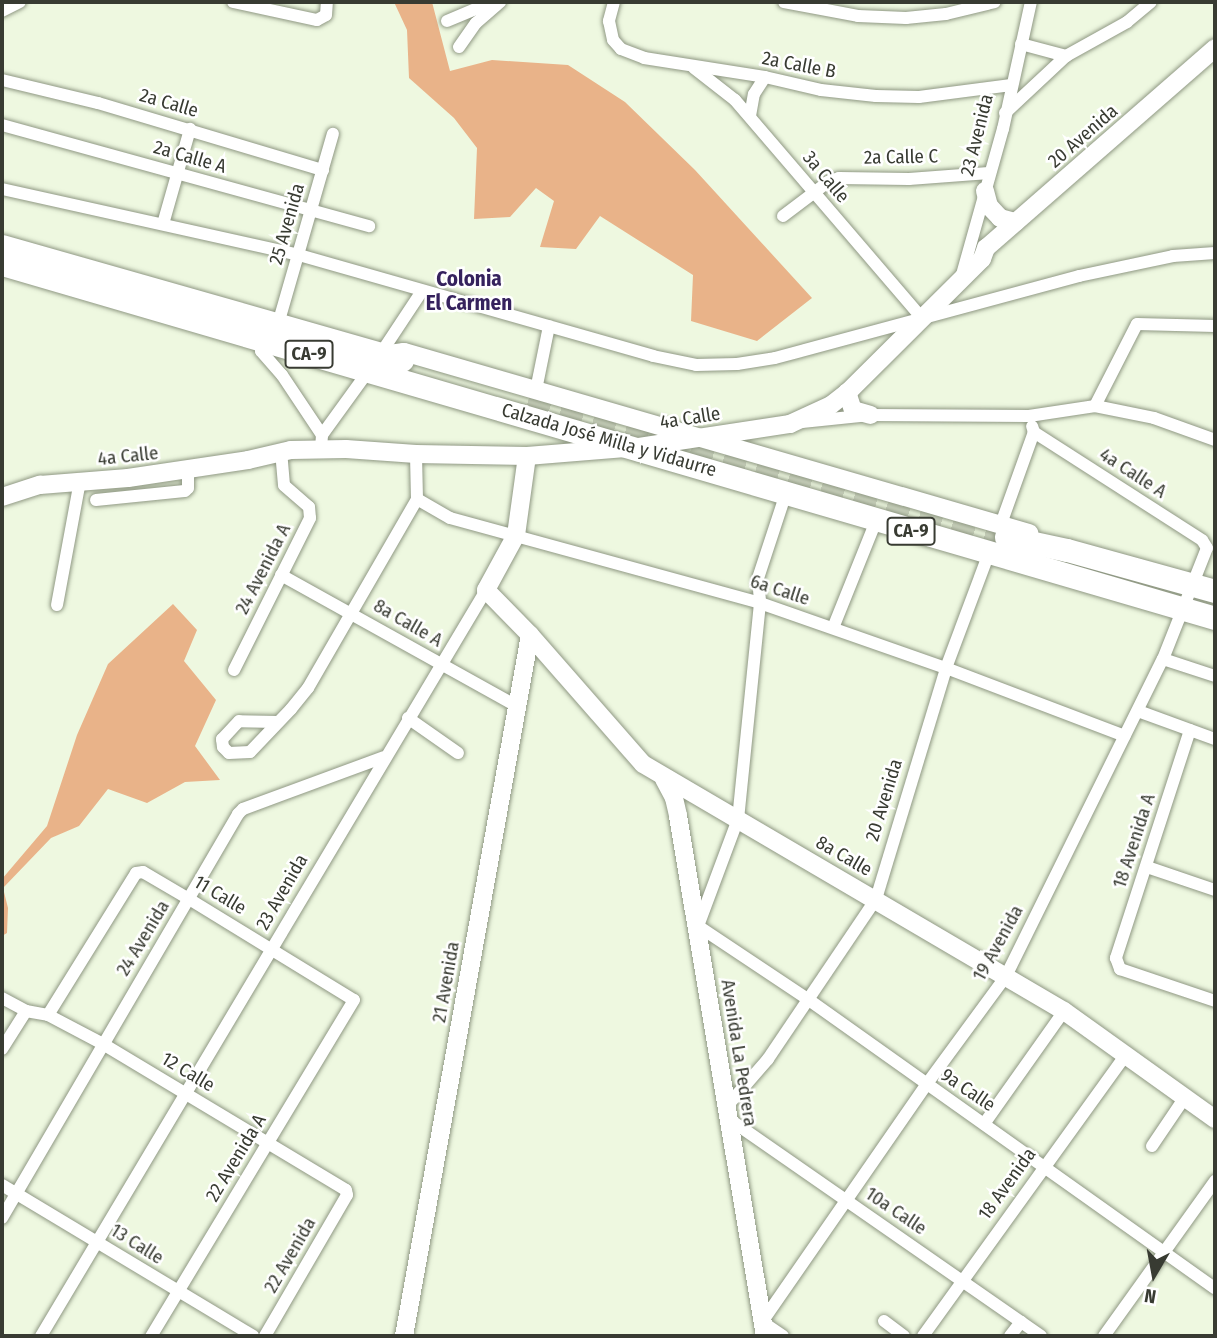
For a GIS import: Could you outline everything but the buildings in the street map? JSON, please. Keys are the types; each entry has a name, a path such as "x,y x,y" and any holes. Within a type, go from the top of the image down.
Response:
{"highway":[{"name":"Calzada José Milla y Vidaurre","path":"2,246 278,324 639,447 876,521 1056,547 1204,588"},
{"name":"Calzada José Milla y Vidaurre","path":"2,264 261,341 384,359"},
{"name":"Calzada José Milla y Vidaurre","path":"999,538 1119,590 1215,618"},
{"path":"1119,590 1132,586 1172,597 1204,588"},
{"path":"1185,609 1199,598 1215,601"}],"street":[{"path":"2,11 20,2"},
{"path":"233,2 317,20 326,15 327,2"},
{"path":"783,2 858,16 892,18 946,14 995,2"},
{"name":"23 Avenida","path":"961,278 1031,2"},
{"path":"1005,113 1066,56 1127,22 1152,2"},
{"path":"447,21 485,5 498,3"},
{"path":"459,47 476,23 498,3"},
{"name":"2a Calle B","path":"612,8 610,32 621,50 635,56 694,68 765,77 821,90 898,97 1011,85"},
{"path":"1021,44 1066,56"},
{"name":"20 Avenida","path":"982,258 994,254 1132,129 1215,48"},
{"name":"20 Avenida","path":"790,424 831,405 847,393 982,258 986,248 1015,222 1215,64"},
{"name":"3a Calle","path":"694,68 735,100 922,318"},
{"path":"750,117 754,94 765,77"},
{"name":"2a Calle","path":"2,80 191,129 323,170"},
{"name":"2a Calle A","path":"2,125 369,226"},
{"path":"163,224 191,129"},
{"name":"25 Avenida","path":"278,324 333,134"},
{"name":"2a Calle C","path":"783,216 832,180 845,177 909,179 989,173"},
{"path":"2,188 299,255 677,362 718,365 775,358 1079,276 1172,256 1215,253"},
{"path":"985,191 989,206 1000,218 1015,222"},
{"path":"261,341 261,351 282,375 321,442 384,359 422,291"},
{"path":"1095,406 1137,324 1215,326"},
{"path":"536,390 549,326"},
{"name":"Calzada José Milla y Vidaurre","path":"384,359 404,352 536,390 752,453 999,538"},
{"path":"847,393 853,410 870,415"},
{"name":"4a Calle","path":"2,497 40,485 188,470 281,453 321,442 416,454 527,456 639,447 870,415 1030,416 1095,406 1154,418 1215,440"},
{"path":"1030,416 1034,432"},
{"path":"752,453 754,441 763,428"},
{"name":"20 Avenida","path":"728,1112 809,1000 876,899 946,668 999,538 1034,432"},
{"name":"4a Calle A","path":"1034,432 1202,540 1207,548"},
{"name":"24 Avenida A","path":"234,670 310,512 309,507 284,485 281,453"},
{"path":"278,722 308,688 417,499 416,454"},
{"name":"23 Avenida","path":"41,1336 486,590 516,534 527,456"},
{"path":"96,500 184,491 188,488 188,470"},
{"path":"57,605 80,481"},
{"path":"698,926 738,819 760,603 758,578 786,493"},
{"name":"6a Calle","path":"417,499 450,517 760,603 946,668 1125,736"},
{"path":"833,628 876,521"},
{"name":"19 Avenida","path":"764,1329 845,1201 1006,975 1163,660 1185,609 1204,588 1207,548"},
{"name":"8a Calle A","path":"281,575 515,705"},
{"name":"8a Calle","path":"486,590 530,635 643,764 664,779 1006,975 1064,1011 1215,1119"},
{"name":"21 Avenida","path":"404,1336 515,705 530,635"},
{"path":"1163,660 1215,677"},
{"path":"1138,711 1215,737"},
{"path":"408,718 458,753"},
{"name":"18 Avenida A","path":"1190,730 1116,958 1121,969 1215,1001"},
{"name":"24 Avenida","path":"2,1218 243,808 384,757"},
{"name":"Avenida La Pedrera","path":"664,779 674,798 698,926 764,1329"},
{"path":"1147,867 1215,890"},
{"name":"11 Calle","path":"48,1015 136,873 143,872 354,1000"},
{"name":"9a Calle","path":"698,926 809,1000 1215,1288"},
{"name":"12 Calle","path":"2,998 26,1011 48,1015 103,1044 348,1193"},
{"name":"22 Avenida A","path":"151,1336 354,1000"},
{"path":"2,1049 26,1011"},
{"path":"984,1124 1064,1011"},
{"name":"18 Avenida","path":"923,1336 1125,1055"},
{"path":"1152,1146 1185,1097"},
{"name":"10a Calle","path":"728,1112 845,1201 1041,1336"},
{"name":"13 Calle","path":"2,1185 253,1336"},
{"path":"1104,1336 1163,1251 1213,1189"},
{"name":"22 Avenida","path":"265,1336 348,1193"},
{"path":"884,1321 904,1336"},
{"path":"1010,1336 1021,1322"},
{"path":"764,1329 783,1336"}],"shaded area":[{"path":"394,2 432,2 450,71 492,60 568,65 625,102 695,170 812,298 757,341 691,321 693,275 600,216 576,249 540,247 554,201 536,188 510,217 474,219 477,148 454,118 409,78 407,30"},
{"path":"173,604 197,630 184,661 216,700 195,746 220,780 185,782 147,803 108,789 79,826 51,838 3,888 8,908 7,933 2,936 2,879 47,826 77,735 108,664"}],"tunnel":[{"path":"529,397 1006,537"}],"district":[{"name":"Colonia El Carmen","path":"469,291"}]}
